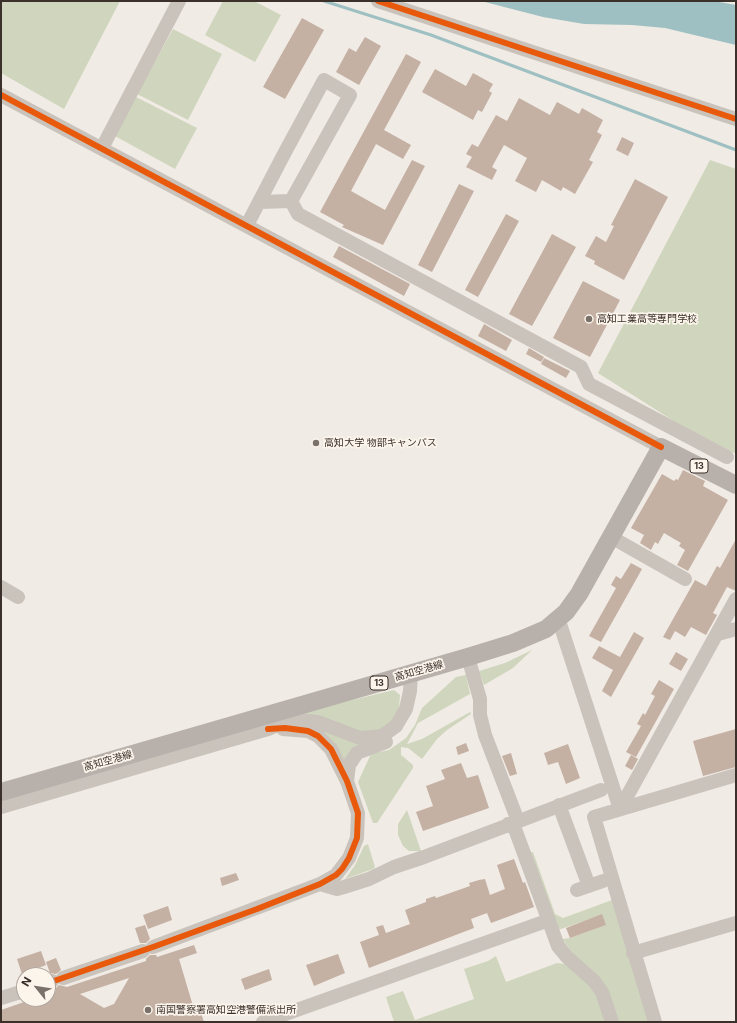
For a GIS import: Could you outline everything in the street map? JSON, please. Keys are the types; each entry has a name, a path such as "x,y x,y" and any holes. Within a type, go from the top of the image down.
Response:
{"main road":[{"name":"13","path":"661,447 736,485"},
{"name":"高知空港線","path":"1,792 468,657 519,640 546,629 557,620 579,594 661,447"}],"street":[{"path":"102,148 179,1"},
{"path":"378,1 736,119"},
{"path":"247,225 324,80 350,95 292,201"},
{"path":"1,95 661,447"},
{"path":"259,202 292,201"},
{"path":"292,201 298,214 581,367 589,384 727,457"},
{"path":"611,537 685,579"},
{"path":"1,587 18,597"},
{"path":"620,809 736,599"},
{"path":"557,620 561,627 620,809"},
{"path":"718,634 736,629"},
{"path":"468,657 480,699 480,716 485,735 515,829 558,946 567,957 594,981 602,992 612,1022"},
{"path":"1,807 268,729 284,722 307,720 326,724 360,738 382,736 396,726 406,710 410,690 411,674"},
{"path":"347,781 349,765 357,753 387,742 406,724 412,711 416,689 411,674"},
{"path":"56,980 148,949 320,884 336,875 342,869 349,858 357,838 358,813 347,781 331,749 318,736 308,731 296,729 268,729"},
{"path":"655,1022 594,817 736,775"},
{"path":"320,884 337,889 369,879 394,867 601,790"},
{"path":"559,805 583,888 603,882"},
{"path":"264,1022 549,920"},
{"path":"634,953 736,923"},
{"path":"1,998 16,993"}],"green space":[{"path":"1,1 120,1 64,109 1,73"},
{"path":"223,1 254,1 281,15 255,62 205,35"},
{"path":"173,29 222,54 188,120 137,94"},
{"path":"136,97 197,128 175,169 115,136"},
{"path":"710,160 736,169 736,452 734,453 680,425 598,373"},
{"path":"532,650 513,668 484,685 479,671 505,663"},
{"path":"466,675 470,694 418,723 407,744 422,739 470,712 471,714 447,730 437,739 422,759 408,748 401,747 401,755 413,765 413,768 377,823 373,823 358,782 370,756 374,753 389,750 406,738 415,725 422,708 456,677"},
{"path":"394,690 400,695 399,708 391,722 376,732 353,731 328,720 1,798 340,703"},
{"path":"312,725 366,742 344,763"},
{"path":"407,810 421,851 409,851 403,846 398,835 398,824"},
{"path":"368,844 375,867 345,879 355,865 364,846"},
{"path":"533,852 555,914 563,918 615,899 651,1022 615,1022 574,955 562,939 570,938 605,925 602,915 558,930 529,853"},
{"path":"496,956 506,982 557,963 565,964 591,982 609,1022 394,1022 386,997 403,991 415,1020 474,999 464,969 488,961"}],"water":[{"path":"481,1 714,1 736,5 736,45 665,28 632,25 584,24 543,17"}],"building":[{"path":"302,18 324,30 285,99 263,87"},
{"path":"365,37 381,46 359,85 336,72 349,48 356,52"},
{"path":"406,54 421,62 384,130 411,145 403,159 376,144 351,191 385,210 412,160 425,166 383,245 342,227 344,225 320,212"},
{"path":"435,69 466,86 473,73 493,84 489,91 492,93 482,112 478,110 473,120 422,92"},
{"path":"519,98 550,115 557,102 579,114 582,108 603,120 597,132 602,135 589,160 593,162 575,194 563,187 561,191 542,180 536,192 515,181 527,158 504,145 492,167 497,170 492,180 466,167 472,157 466,154 472,144 478,147 496,115 507,121"},
{"path":"622,137 634,143 628,156 616,150"},
{"path":"635,179 668,197 624,280 594,264 595,261 585,256 596,236 606,242 614,226 611,225"},
{"path":"459,184 474,191 432,272 418,265"},
{"path":"506,214 519,221 478,297 465,290"},
{"path":"552,234 576,247 532,326 509,314"},
{"path":"339,246 410,284 404,296 333,257"},
{"path":"583,281 620,300 590,357 553,338"},
{"path":"484,324 512,340 506,351 478,336"},
{"path":"529,348 544,357 541,362 526,354"},
{"path":"544,358 570,371 566,378 541,364"},
{"path":"683,470 705,481 703,486 728,500 688,571 677,565 685,550 679,546 681,543 664,533 658,544 655,542 651,550 640,543 644,535 631,528 662,474 674,481 676,479 678,480"},
{"path":"736,539 736,591 727,587 713,613 717,615 706,635 691,627 685,637 675,631 670,640 663,637 695,580 706,586 717,566 720,568"},
{"path":"631,563 642,569 601,642 589,636 616,588 611,585 616,576 621,579"},
{"path":"634,632 644,638 611,697 602,691 613,670 592,658 599,646 620,657"},
{"path":"676,652 688,659 681,671 669,664"},
{"path":"659,680 674,689 636,757 626,752 641,726 637,724 643,713 645,715 655,696 651,694"},
{"path":"736,729 736,767 703,776 693,741"},
{"path":"466,743 469,751 458,755 456,747"},
{"path":"568,744 580,778 566,784 558,762 548,765 544,753"},
{"path":"511,753 517,774 510,776 502,756"},
{"path":"631,755 638,759 632,770 625,766"},
{"path":"461,763 467,778 478,775 489,808 423,831 416,812 433,806 426,786 445,779 441,770"},
{"path":"514,859 523,883 525,882 534,907 491,923 487,913 471,919 474,928 369,968 360,942 379,935 376,927 383,925 386,933 410,924 405,910 426,902 426,899 435,896 436,898 470,886 469,883 479,880 485,879 490,895 505,889 497,865"},
{"path":"236,873 239,880 222,886 220,878"},
{"path":"168,906 172,920 148,929 143,915"},
{"path":"602,914 606,925 570,938 566,928"},
{"path":"145,925 150,939 146,943 140,943 135,928"},
{"path":"194,945 197,953 179,959 193,1006 198,1004 204,1022 1,1022 1,1010 16,1005 16,1007 56,1007 56,988 59,985 67,987 146,961 150,955 156,955 157,957","holes":["129,978 114,1004 104,1008 80,994"]},
{"path":"41,951 46,965 41,967 20,967 17,959"},
{"path":"338,954 345,973 314,986 306,965"},
{"path":"56,958 61,970 56,974 56,967 48,967 46,962"},
{"path":"269,969 272,980 245,990 241,979"}],"waterway":[{"path":"324,1 431,35 736,150"}],"cycle path":[{"path":"378,1 736,119"},
{"path":"1,95 661,447"},
{"path":"56,980 257,909 320,884 336,875 342,869 349,858 357,838 358,813 347,781 331,749 318,736 308,731 285,728 268,729"}],"place":[{"name":"高知工業高等専門学校","path":"589,319"},
{"name":"高知大学 物部キャンパス","path":"316,443"},
{"name":"南国警察署高知空港警備派出所","path":"148,1010"}]}
